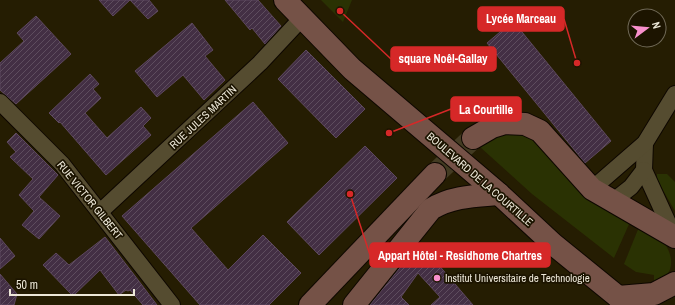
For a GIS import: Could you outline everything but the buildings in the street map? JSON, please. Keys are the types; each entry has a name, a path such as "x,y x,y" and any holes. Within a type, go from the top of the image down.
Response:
{"main road":[{"name":"BOULEVARD DE LA COURTILLE","path":"284,0 352,69 499,194 553,244 623,301"},
{"path":"473,138 492,127 505,123 525,124 540,131 592,189 674,237"},
{"path":"310,305 435,174"},
{"path":"354,305 431,209 444,201 499,194"},
{"path":"623,301 654,294 675,283"}],"street":[{"name":"RUE JULES MARTIN","path":"100,212 260,63 302,18"},
{"path":"592,189 645,143 675,94"},
{"name":"RUE VICTOR GILBERT","path":"0,102 62,164 172,305"},
{"path":"645,143 644,170 674,237"},
{"path":"612,202 631,186 644,170"}],"green space":[{"path":"321,0 352,0 343,22"},
{"path":"508,133 522,134 536,140 630,222 614,258 532,194 480,147 490,139"},
{"path":"657,174 667,174 675,182 675,211 657,180"},
{"path":"639,227 662,241 668,250 671,267 666,276 661,280 654,282 654,275 636,272 624,264"}],"tunnel":[{"path":"435,174 473,138"}],"place":[{"name":"square Noêl-Gallay","path":"340,11"},
{"name":"Lycée Marceau","path":"577,63"},
{"name":"La Courtille","path":"389,133"},
{"name":"Appart Hôtel - Residhome Chartres","path":"350,194"},
{"name":"Institut Universitaire de Technologie","path":"437,278"}]}
